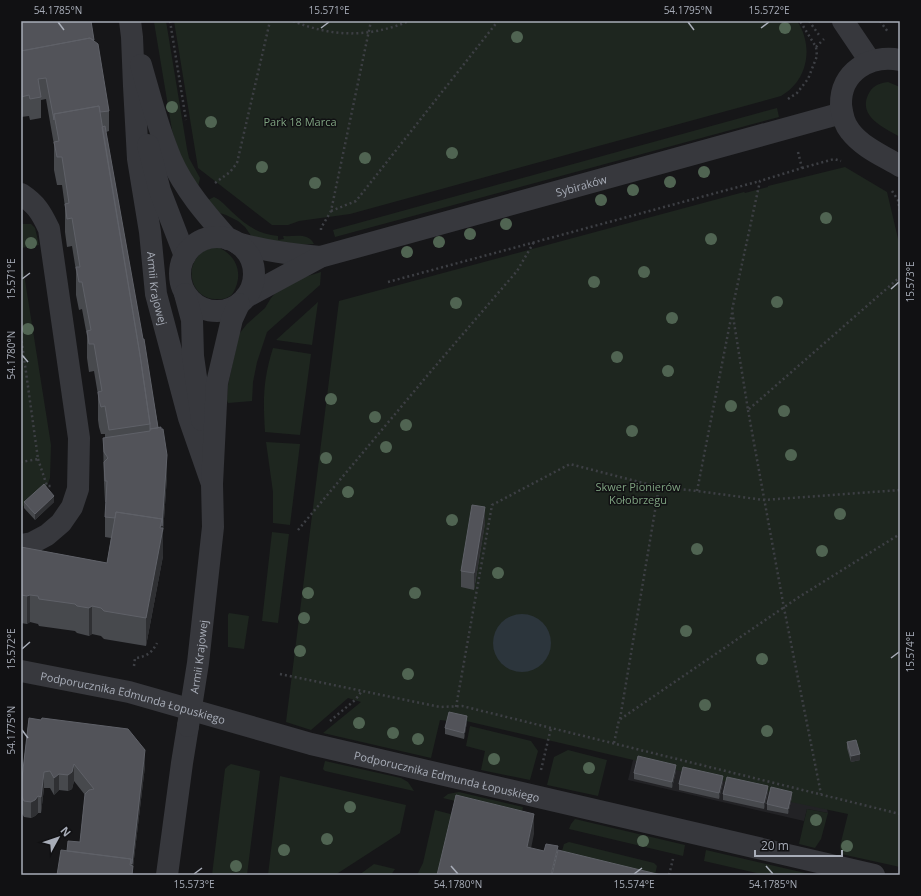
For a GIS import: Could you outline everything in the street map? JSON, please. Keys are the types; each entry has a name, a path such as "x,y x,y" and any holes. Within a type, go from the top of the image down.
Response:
{"street":[{"path":"843,21 870,61"},
{"name":"Armii Krajowej","path":"131,29 138,159 150,232 156,294 189,418 212,484"},
{"name":"Armii Krajowej","path":"131,29 164,142 171,159 194,198 232,241"},
{"path":"900,60 883,58 870,61 857,69 848,79 843,89 841,100 842,113 848,130 858,140 900,166"},
{"name":"Armii Krajowej","path":"134,86 160,191 185,256"},
{"name":"Sybiraków","path":"242,300 320,257 842,113"},
{"path":"21,194 33,202 42,214 48,229 79,438 78,489 72,507 61,524 47,535 32,543 21,545"},
{"path":"218,237 232,241 247,254 253,268 251,288 242,300 230,309 210,311 200,308 185,294 179,275 180,265 190,248 199,242 208,238 218,237"},
{"name":"Sybiraków","path":"232,241 258,249 320,257"},
{"name":"Armii Krajowej","path":"185,294 192,320 193,356 212,484"},
{"name":"Armii Krajowej","path":"167,875 182,763 198,663 213,527 212,484 217,383 232,319 242,300"},
{"name":"Podporucznika Edmunda Łopuskiego","path":"21,671 123,690 189,718 311,744 874,875"}],"path":[{"path":"170,21 188,127"},
{"path":"213,184 230,172 237,163 270,21"},
{"path":"293,21 320,31 334,33 369,32 409,21"},
{"path":"322,234 321,228 331,211 371,21"},
{"path":"331,211 356,200 498,21"},
{"path":"785,101 797,93 808,79 817,56 816,47 800,21"},
{"path":"809,21 817,32"},
{"path":"797,149 802,168"},
{"path":"388,282 760,181 834,159 844,161"},
{"path":"210,180 218,189"},
{"path":"697,491 732,310 760,181"},
{"path":"886,188 892,192 898,200 900,211"},
{"path":"321,228 328,226"},
{"path":"298,530 432,370 518,271 534,242"},
{"path":"748,410 900,277"},
{"path":"732,310 764,500 821,794"},
{"path":"21,336 38,459 21,462"},
{"path":"456,707 492,505 570,464 659,487 764,500 900,490"},
{"path":"614,743 659,487"},
{"path":"619,720 784,608 900,534"},
{"path":"133,671 135,658 145,657 153,650 157,643"},
{"path":"280,674 440,707 462,706 900,814"},
{"path":"328,722 355,700 362,691"},
{"path":"540,775 551,728"},
{"path":"669,875 673,859"}],"shaded area":[{"path":"516,614 528,614 543,622 551,637 551,649 543,664 528,672 516,672 501,664 493,649 493,637 501,622"},
{"path":"635,752 824,797 828,813 807,809 804,821 628,780"}],"green space":[{"path":"166,21 187,149 189,158 200,178 198,187 183,160 172,130 154,22"},
{"name":"Park 18 Marca","path":"174,21 797,21 802,31 807,52 806,62 797,81 781,96 350,214 299,221 288,225 272,225 198,168"},
{"path":"888,82 900,87 900,137 881,126 870,116 867,110 866,103 868,95 872,89 879,84"},
{"path":"777,108 779,117 335,237 333,230"},
{"name":"Skwer Pionierów Kołobrzegu","path":"845,167 887,192 900,247 900,867 841,854 840,846 848,814 791,802 792,797 449,717 448,721 440,720 431,758 323,733 361,702 348,698 311,730 286,722 339,301 744,192 745,193"},
{"path":"214,197 221,201 242,221 258,231 278,236 278,240 284,239 283,236 304,236 311,240 314,244 292,245 252,237 245,227 238,221 220,213 208,200"},
{"path":"21,224 31,224 35,228 39,245 21,248"},
{"path":"218,247 230,255 234,260 238,272 238,279 233,293 229,297 222,299 208,298 200,293 194,285 192,275 193,266 197,257 206,250"},
{"path":"21,255 51,445 50,478 47,486 21,508"},
{"path":"321,272 320,285 267,332 257,362 253,382 252,401 228,403 228,385 239,334 247,324 265,308 278,290 295,280"},
{"path":"318,302 312,345 276,340"},
{"path":"273,348 311,354 300,435 265,432 264,390 267,370"},
{"path":"266,442 300,444 290,525 273,523 273,492"},
{"path":"272,532 289,534 278,623 262,621"},
{"path":"229,613 249,616 244,649 228,647"},
{"path":"470,726 531,741 538,751 530,780 481,770 485,751 466,746"},
{"path":"568,750 607,760 598,796 547,785 554,757"},
{"path":"325,761 401,778 408,782 414,791 325,771 323,769"},
{"path":"231,764 260,771 247,875 212,875 225,769"},
{"path":"280,776 406,805 400,833 335,875 268,875"},
{"path":"459,792 523,807 521,817 443,798 448,794"},
{"path":"807,809 828,813 821,839 815,848 799,844"},
{"path":"435,810 454,815 440,875 417,875 423,863"},
{"path":"575,819 685,845 683,856 569,829"},
{"path":"569,842 654,863 657,866 655,875 596,875 558,866 564,844"},
{"path":"706,850 814,875 765,875 704,861"},
{"path":"374,864 395,869 391,875 359,875"}],"building":[{"path":"21,21 91,21 94,40 90,38 21,51"},
{"path":"90,38 98,44 109,111 100,112 99,106 54,114 54,120 46,78 38,79 41,97 30,99 29,95 21,97 21,51"},
{"path":"99,106 150,424 109,430 105,406 101,407 99,400 98,392 102,391 94,344 89,344 87,331 91,330 82,282 79,282 76,267 80,267 72,218 67,219 65,204 69,203 62,157 57,157 54,142 59,141 54,114"},
{"path":"105,126 144,339 158,428 150,429 140,355 102,127"},
{"path":"161,427 161,429 163,429 167,455 162,526 162,519 116,512 115,518 105,517 107,481 105,481 104,462 108,458 104,452 103,438 150,431 150,429"},
{"path":"44,484 54,496 35,514 24,502"},
{"path":"472,505 485,507 474,573 461,571"},
{"path":"116,512 162,519 160,528 163,528 146,618 104,611 101,608 92,606 89,608 77,606 75,604 39,599 38,596 21,595 21,547 107,563"},
{"path":"449,712 467,716 464,733 445,728"},
{"path":"29,718 41,720 42,718 128,729 145,750 132,864 131,859 67,851 68,841 80,842 85,794 89,790 94,789 74,764 72,772 68,775 59,774 54,778 50,771 44,772 41,797 38,796 31,802 24,801 21,795 21,787"},
{"path":"856,740 860,754 851,756 847,742"},
{"path":"638,756 676,765 672,782 634,773"},
{"path":"683,767 723,776 719,793 679,784"},
{"path":"727,777 768,786 764,803 723,794"},
{"path":"771,787 792,792 788,809 767,804"},
{"path":"456,795 534,814 527,847 544,851 546,844 558,846 551,875 437,875"},
{"path":"61,850 131,859 130,865 133,866 132,875 57,875"},
{"path":"558,850 661,875 552,875"}]}
